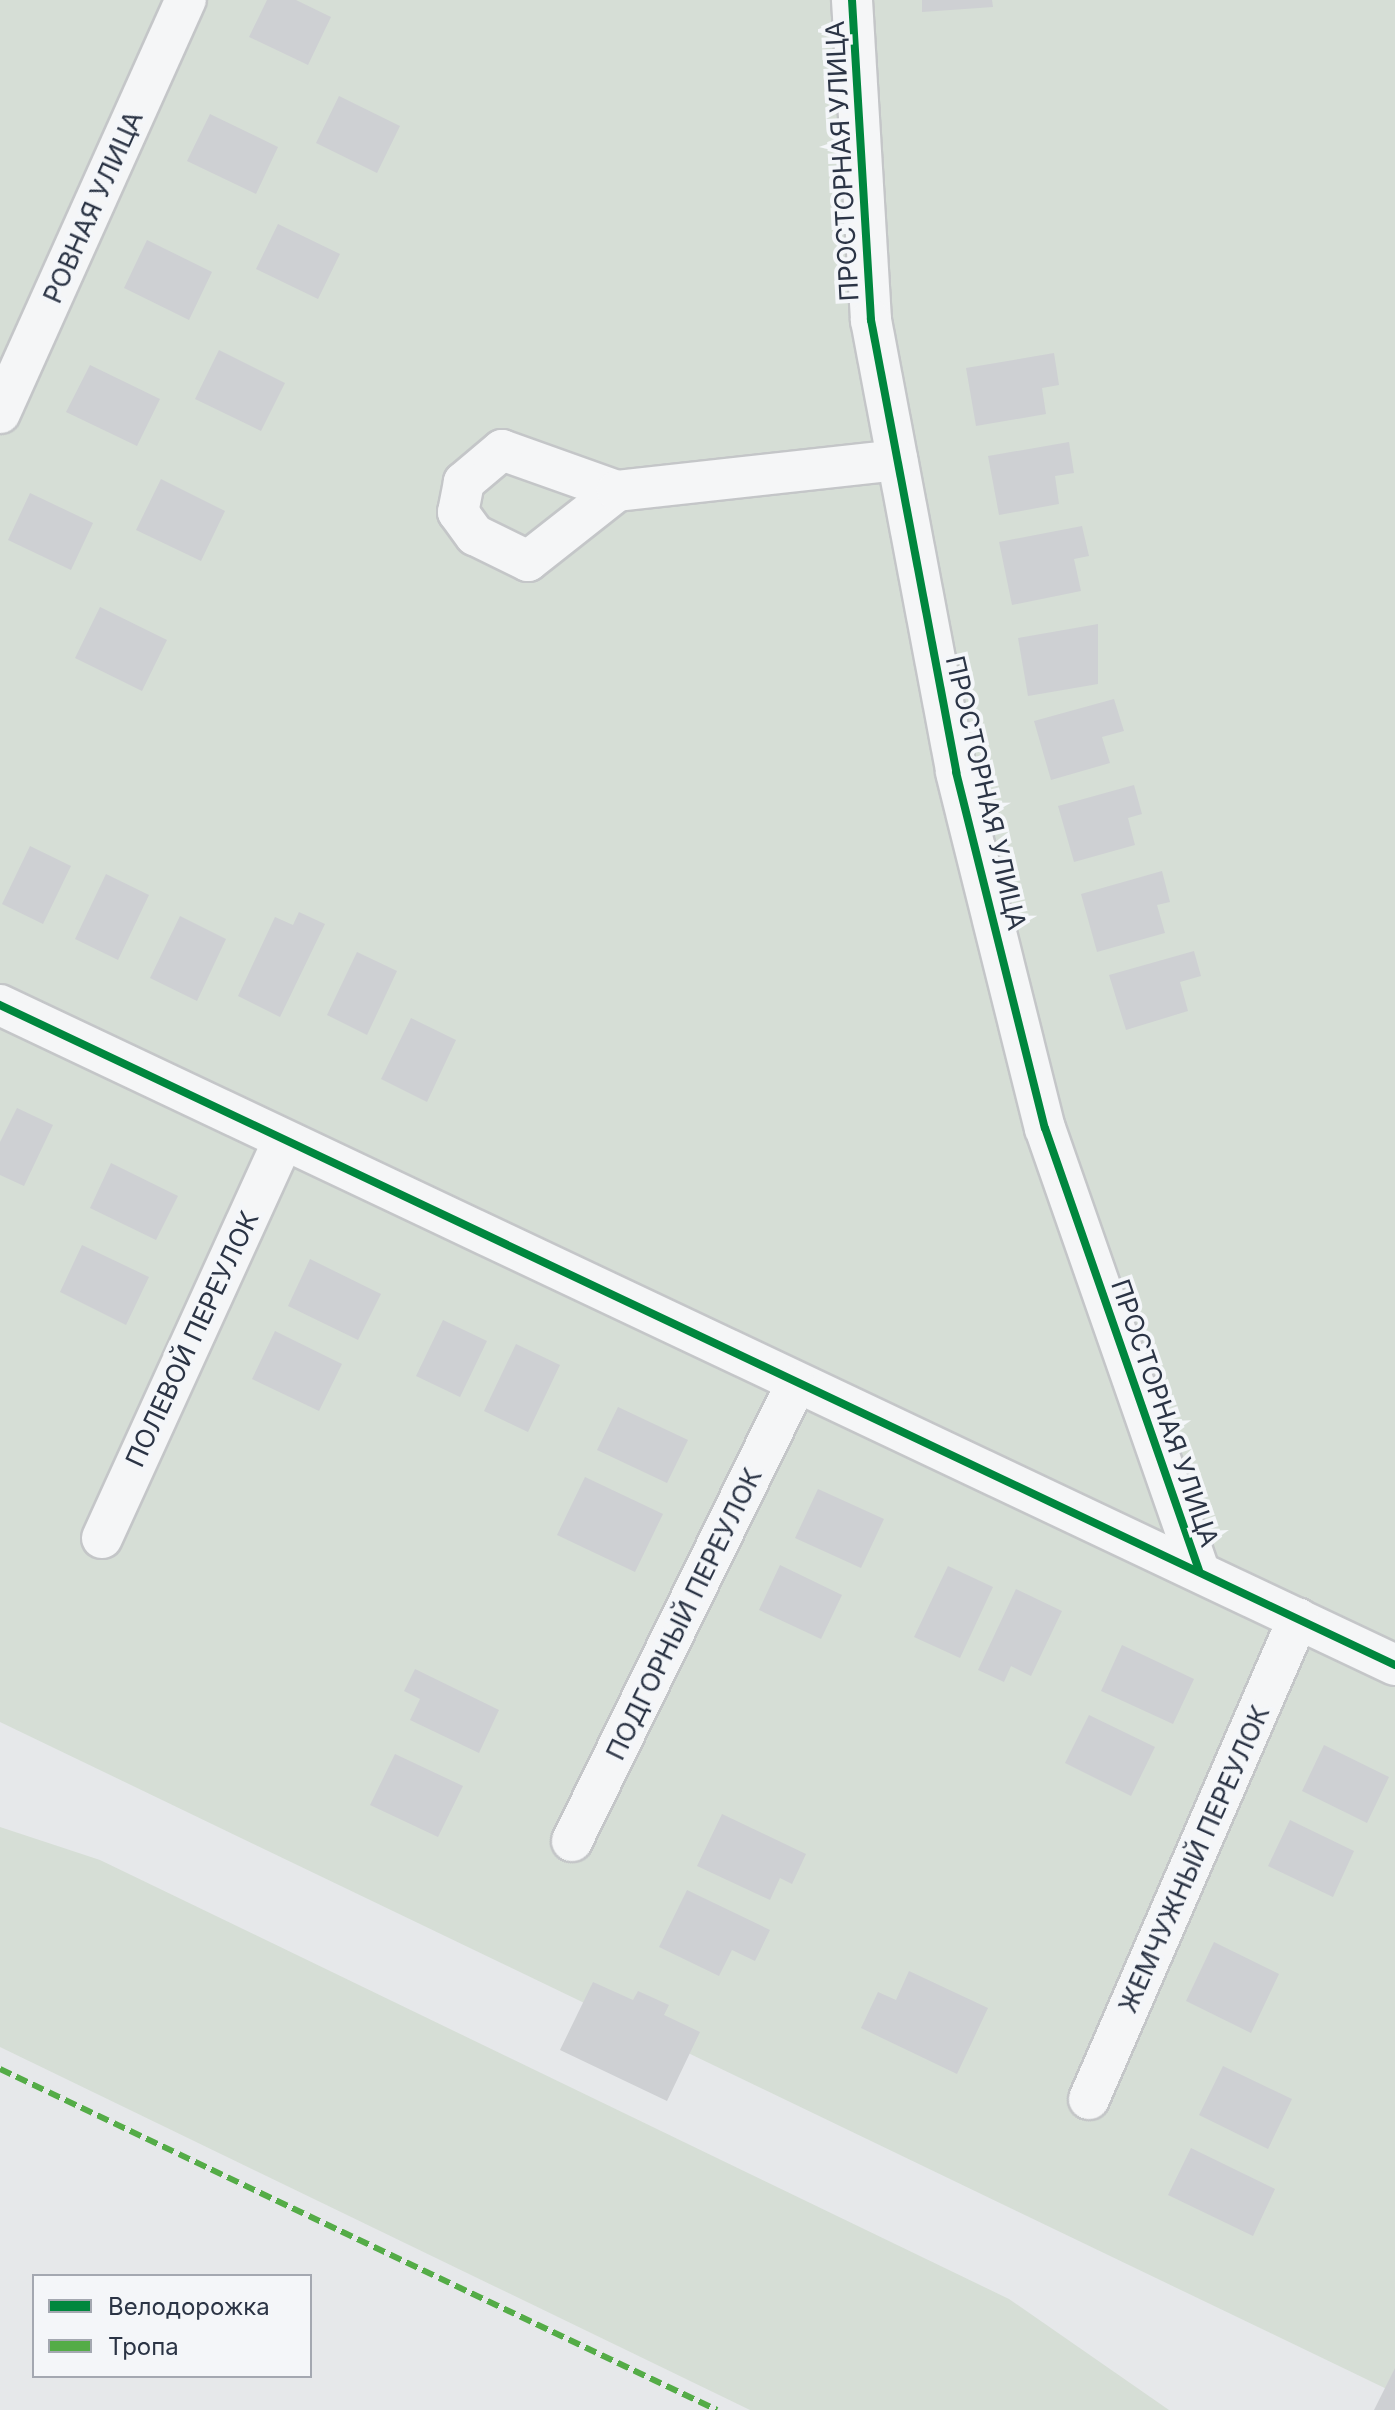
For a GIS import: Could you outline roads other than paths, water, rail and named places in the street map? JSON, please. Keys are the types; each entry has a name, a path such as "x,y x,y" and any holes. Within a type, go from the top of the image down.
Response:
{"street":[{"name":"РОВНАЯ УЛИЦА","path":"0,413 186,0"},
{"name":"ПРОСТОРНАЯ УЛИЦА","path":"852,0 871,320 956,772 1045,1128 1199,1570"},
{"path":"617,491 897,460"},
{"path":"0,1005 795,1386 1199,1570 1395,1665"},
{"name":"ПОЛЕВОЙ ПЕРЕУЛОК","path":"102,1538 283,1141"},
{"name":"ПОДГОРНЫЙ ПЕРЕУЛОК","path":"572,1841 795,1386"},
{"name":"ЖЕМЧУЖНЫЙ ПЕРЕУЛОК","path":"1089,2099 1298,1619"}]}
